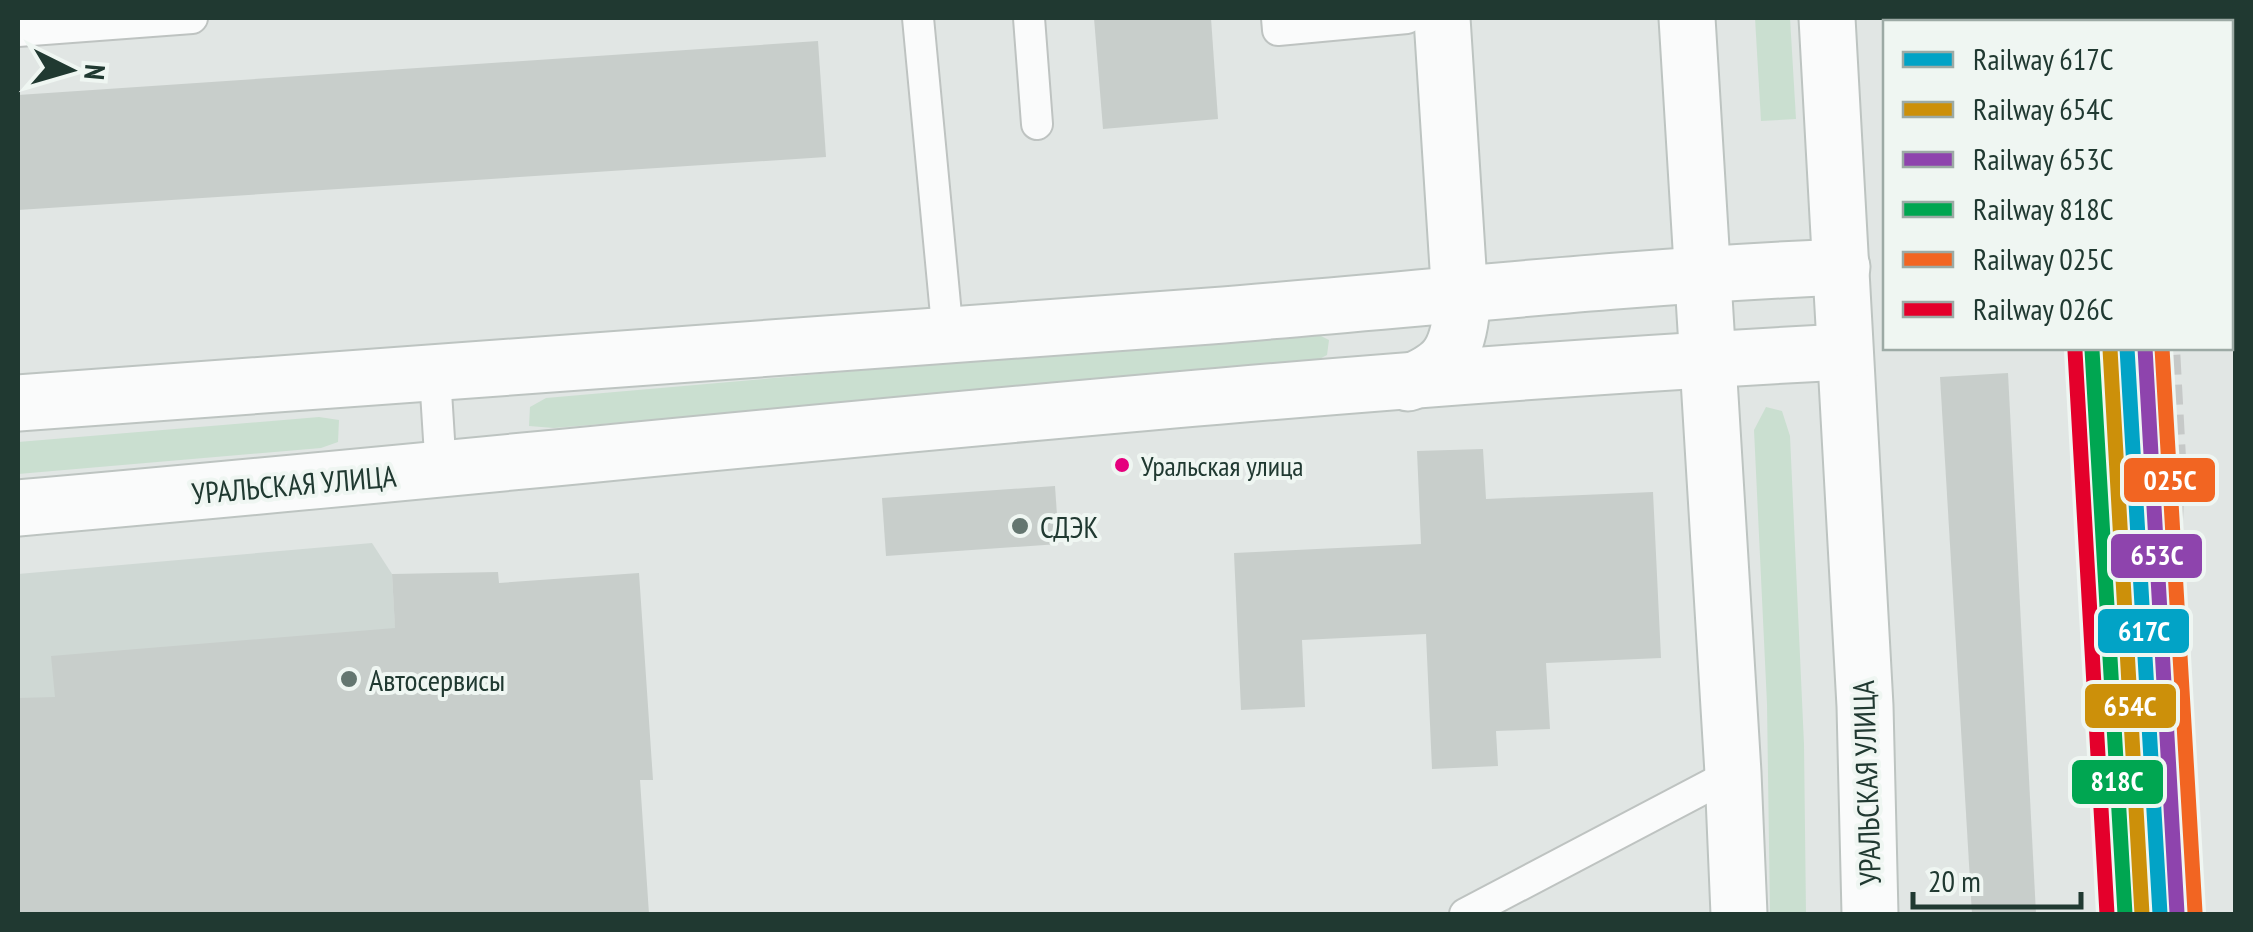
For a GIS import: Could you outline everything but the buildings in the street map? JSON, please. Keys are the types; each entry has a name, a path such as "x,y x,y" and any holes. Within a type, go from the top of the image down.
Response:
{"main road":[{"path":"1408,384 1436,372 1452,351 1461,315 1442,18"},
{"path":"1686,18 1733,774 1738,914"},
{"name":"УРАЛЬСКАЯ УЛИЦА","path":"1826,18 1865,706 1870,914"},
{"path":"1404,300 1438,278 1450,263 1458,237"},
{"path":"1458,237 1484,268 1535,288"},
{"path":"18,403 435,376 1702,273 1842,267"},
{"name":"УРАЛЬСКАЯ УЛИЦА","path":"18,508 1114,406 1843,352"}],"lane":[{"path":"18,31 192,18"},
{"path":"918,18 948,336"},
{"path":"1029,18 1038,124"},
{"path":"1276,18 1278,30 1407,18"},
{"path":"435,376 442,471"},
{"path":"1465,914 1733,774"}],"shaded area":[{"path":"372,543 392,574 412,914 18,914 18,574"}],"green space":[{"path":"1755,18 1790,18 1796,119 1761,121"},
{"path":"1311,331 1329,340 1327,355 1308,365 554,428 529,426 530,407 546,398"},
{"path":"1766,407 1782,411 1790,436 1804,744 1806,914 1770,914 1767,704 1754,430"},
{"path":"319,417 339,420 338,442 321,448 18,474 18,442"}],"railway":[{"path":"2160,914 2182,458 2176,350"}],"rail line":[{"name":"818С","path":"2092,350 2125,914"},
{"name":"654С","path":"2110,350 2142,914"},
{"name":"617C","path":"2127,350 2160,914"},
{"name":"653С","path":"2145,350 2177,913"},
{"name":"025С","path":"2162,350 2195,912"},
{"name":"026С","path":"2075,351 2107,914"}],"place":[{"name":"Уральская улица","path":"1122,465"},
{"name":"СДЭК","path":"1020,526"},
{"name":"Автосервисы","path":"349,679"}]}
